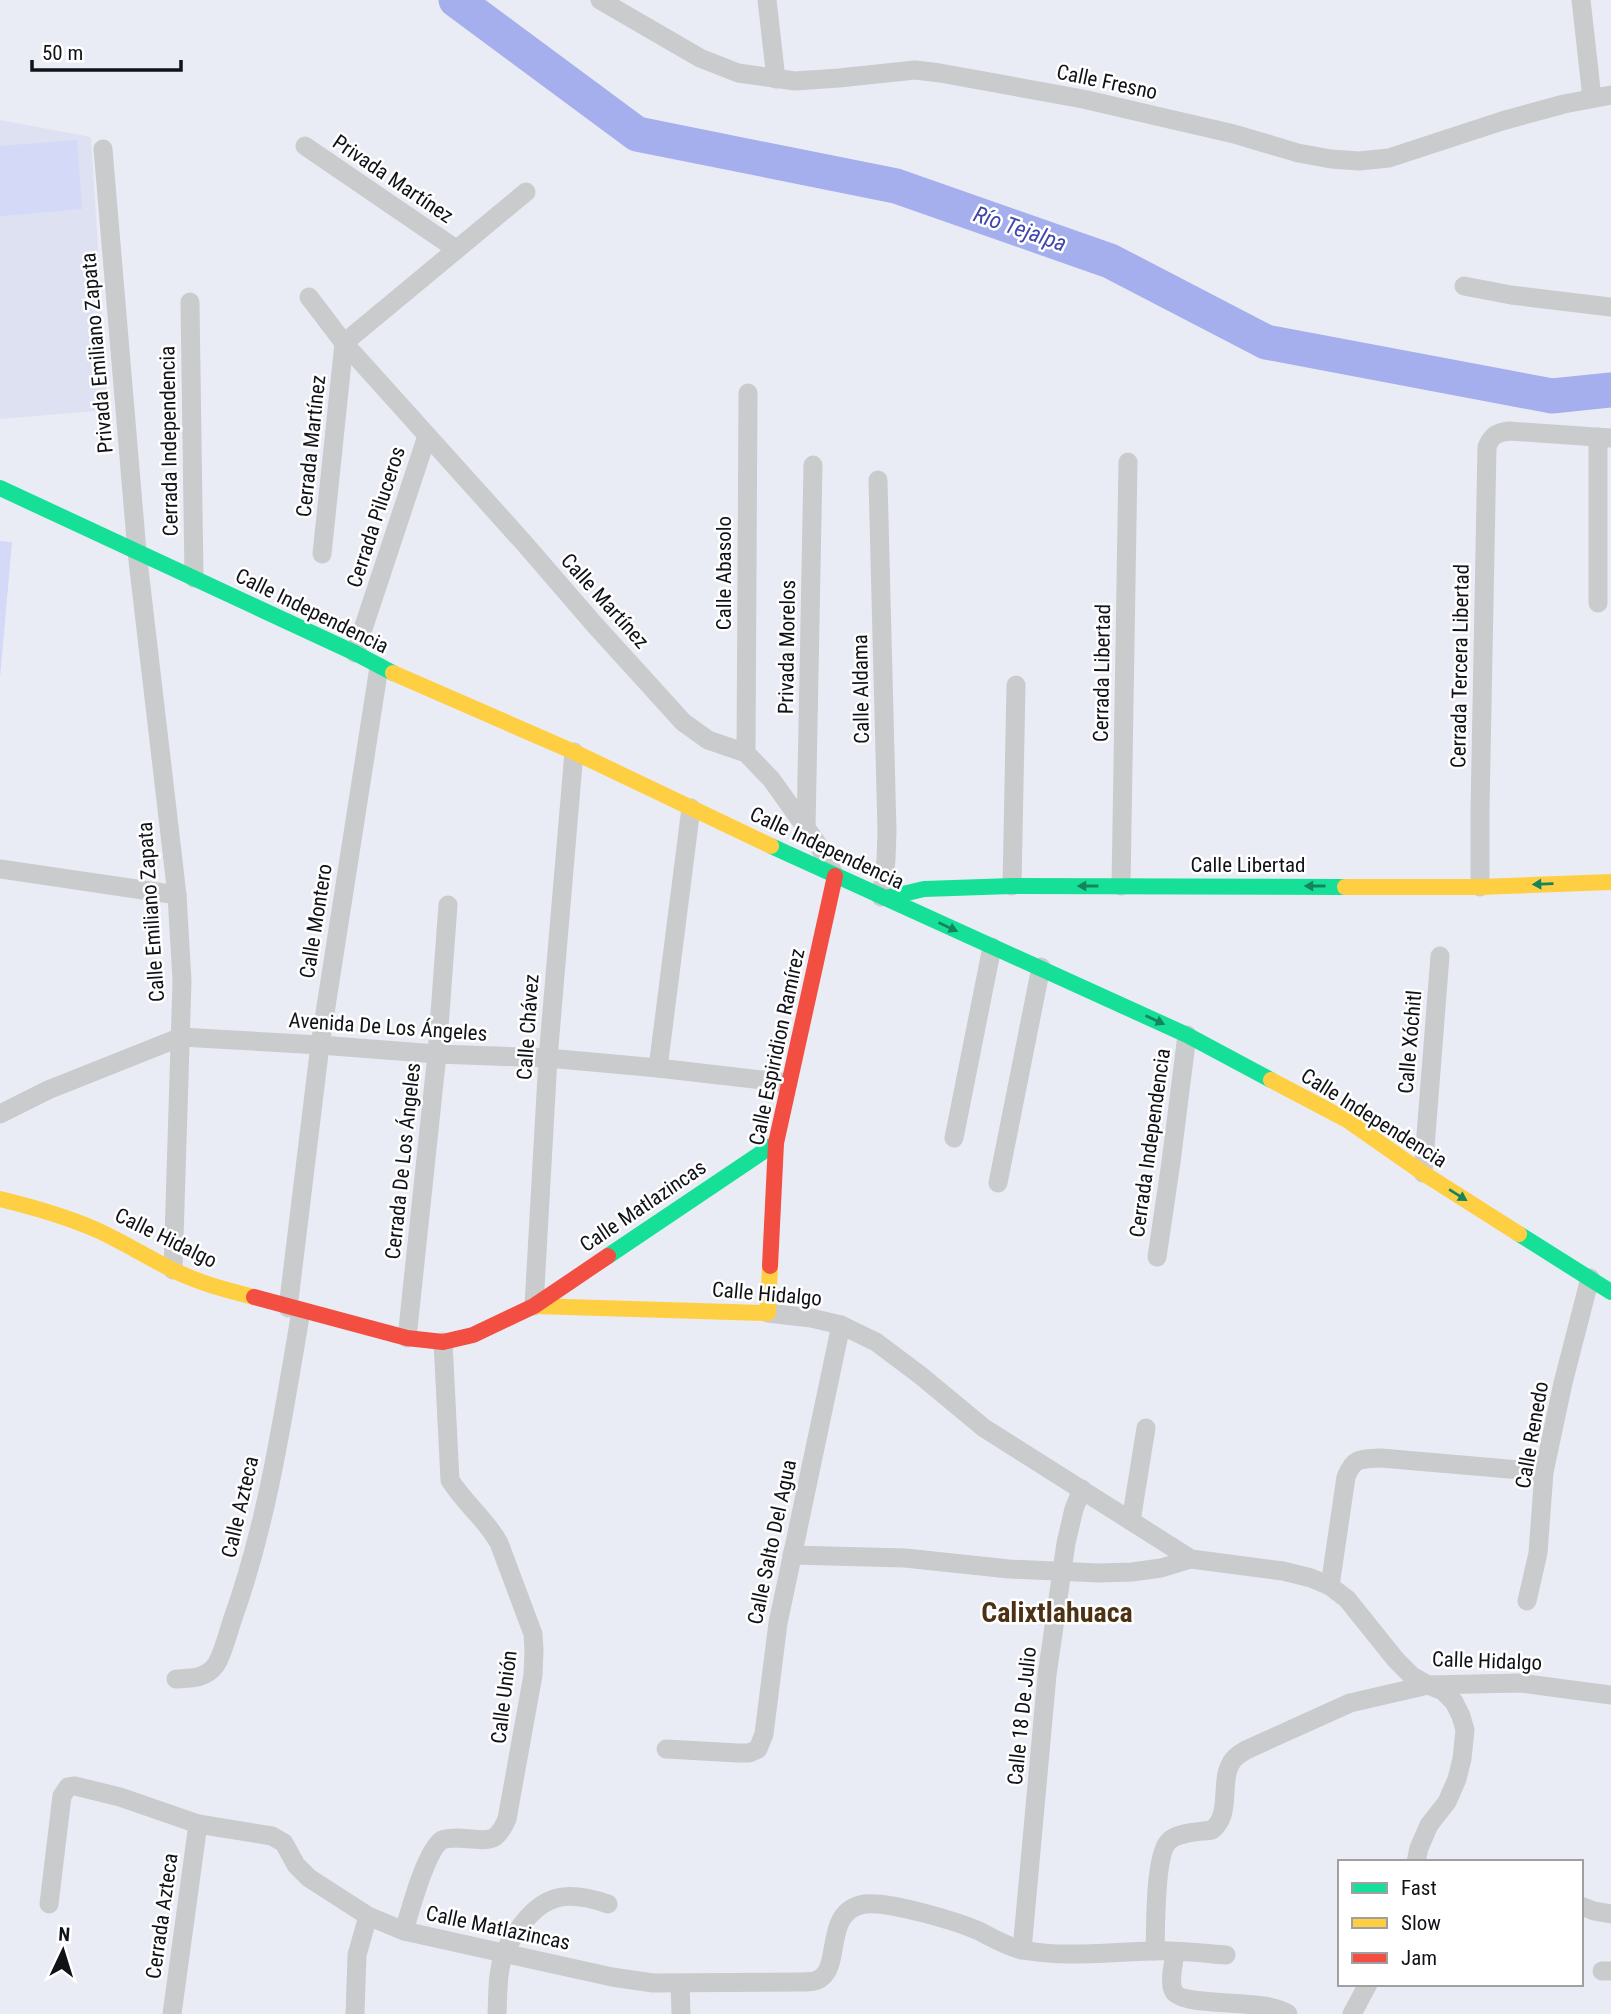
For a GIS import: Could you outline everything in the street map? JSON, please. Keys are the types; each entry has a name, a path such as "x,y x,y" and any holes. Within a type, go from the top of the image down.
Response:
{"main road":[{"name":"Calle Independencia","path":"0,488 355,653 379,667 573,752 835,876 1187,1035 1347,1120 1423,1173 1611,1292"},
{"name":"Calle Espiridion Ramírez","path":"768,1313 776,1143 835,876"},
{"name":"Calle Libertad","path":"884,897 924,889 1012,886 1480,887 1611,882"},
{"name":"Calle Matlazincas","path":"534,1306 776,1143"},
{"name":"Calle Hidalgo","path":"0,1199 52,1212 97,1230 173,1270 204,1283 295,1310 407,1338 443,1342 473,1335 534,1306 768,1313"}],"street":[{"name":"Calle Fresno","path":"600,0 700,58 738,73 776,79 825,79 915,70 940,73 1083,99 1234,134 1298,153 1360,161 1389,158 1502,121 1601,97"},
{"path":"767,0 776,79"},
{"path":"1581,0 1601,97"},
{"name":"Privada Martínez","path":"305,146 456,249"},
{"name":"Privada Emiliano Zapata","path":"103,149 137,552"},
{"name":"Privada Martínez","path":"344,343 526,192"},
{"path":"1464,286 1511,295 1611,307"},
{"path":"309,297 344,343"},
{"name":"Cerrada Independencia","path":"190,302 194,578"},
{"name":"Calle Martínez","path":"344,343 683,722 708,740 746,753 771,779 819,846 835,876"},
{"name":"Cerrada Martínez","path":"322,554 344,343"},
{"name":"Calle Abasolo","path":"746,753 748,393"},
{"name":"Cerrada Tercera Libertad","path":"1480,887 1487,447 1491,437 1509,431 1604,437"},
{"name":"Cerrada Piluceros","path":"355,653 427,436"},
{"path":"1598,603 1604,437"},
{"name":"Cerrada Libertad","path":"1121,886 1128,462"},
{"name":"Privada Morelos","path":"806,829 813,465"},
{"name":"Calle Aldama","path":"878,480 887,831 884,897"},
{"name":"Calle Emiliano Zapata","path":"137,552 177,895 182,981 173,1270"},
{"name":"Calle Montero","path":"295,1310 320,1045 379,667"},
{"path":"1012,886 1016,685"},
{"name":"Calle Chávez","path":"534,1306 548,1058 573,752"},
{"path":"658,1068 691,808"},
{"path":"0,869 177,895"},
{"name":"Cerrada De Los Ángeles","path":"407,1338 437,1054 448,905"},
{"path":"954,1138 992,947"},
{"name":"Calle Xóchitl","path":"1423,1173 1440,956"},
{"path":"998,1183 1041,967"},
{"name":"Cerrada Independencia","path":"1157,1257 1187,1035"},
{"name":"Avenida De Los Ángeles","path":"0,1114 48,1090 181,1037 437,1054 548,1058 788,1083"},
{"name":"Calle Renedo","path":"1527,1601 1538,1553 1544,1472 1590,1278"},
{"name":"Calle Azteca","path":"176,1679 203,1676 216,1666 238,1605 253,1558 269,1489 295,1310"},
{"name":"Calle Hidalgo","path":"768,1313 841,1325 876,1342 984,1428 1191,1559 1283,1571 1330,1586 1347,1599 1396,1660 1412,1676 1428,1685 1520,1683 1611,1695"},
{"name":"Calle Salto Del Agua","path":"666,1749 749,1753 758,1749 764,1734 778,1623 841,1325"},
{"name":"Calle Unión","path":"404,1931 433,1849 442,1840 452,1838 491,1840 498,1836 508,1819 528,1711 534,1650 533,1634 499,1543 492,1529 457,1492 450,1480 443,1342"},
{"path":"1131,1521 1146,1428"},
{"path":"1330,1586 1346,1477 1351,1465 1361,1459 1381,1458 1544,1472"},
{"name":"Calle 18 De Julio","path":"1022,1950 1042,1716 1062,1572 1074,1509 1082,1489"},
{"path":"792,1555 905,1558 1062,1572 1132,1572 1161,1568 1191,1559"},
{"path":"1155,1951 1159,1862 1163,1848 1178,1836 1216,1826 1222,1813 1231,1762 1235,1758 1246,1750 1350,1703 1428,1685 1443,1691 1454,1702 1465,1730 1457,1779 1447,1802 1423,1837 1417,1860"},
{"name":"Calle Matlazincas","path":"49,1904 62,1796 68,1787 75,1786 120,1797 198,1824 265,1834 281,1840 296,1865 309,1878 368,1916 404,1931 612,1977 653,1983 802,1982 821,1979 827,1971 838,1927 844,1916 852,1908 866,1904 893,1907 960,1923 1022,1950"},
{"name":"Cerrada Azteca","path":"172,2014 198,1824"},
{"path":"497,2014 504,1953 535,1908 552,1899 571,1896 583,1896 608,1904"},
{"path":"1583,1907 1611,1914"},
{"path":"355,2014 357,1955 368,1916"},
{"path":"1022,1950 1055,1953 1155,1951 1226,1955"},
{"path":"1175,1952 1172,1990 1177,1996 1202,2001 1272,2006 1288,2014"},
{"path":"680,1983 681,2014"},
{"path":"1352,2014 1367,1986"}],"shaded area":[{"path":"0,120 91,137 108,410 0,419"},
{"path":"77,140 82,209 0,216 0,146"},
{"path":"0,541 12,542 0,678"}],"waterway":[{"name":"Río Tejalpa","path":"456,0 637,134 896,186 1110,261 1266,342 1552,396 1611,390"}],"traffic: fast":[{"path":"0,488 393,673"},
{"path":"771,846 1187,1035 1271,1080"},
{"path":"886,898 924,889 1012,886 1345,887"},
{"path":"608,1256 776,1143"},
{"path":"1519,1234 1611,1292"}],"traffic: slow":[{"path":"393,673 574,752 771,846"},
{"path":"1345,887 1480,887 1611,882"},
{"path":"1271,1080 1347,1120 1423,1173 1519,1234"},
{"path":"0,1199 85,1225 183,1275 254,1297"},
{"path":"534,1306 768,1313 770,1266"}],"traffic: jam":[{"path":"770,1266 776,1143 835,876"},
{"path":"254,1297 407,1338 443,1342 473,1335 534,1306 608,1256"}],"district":[{"name":"Calixtlahuaca","path":"1057,1612"}]}
